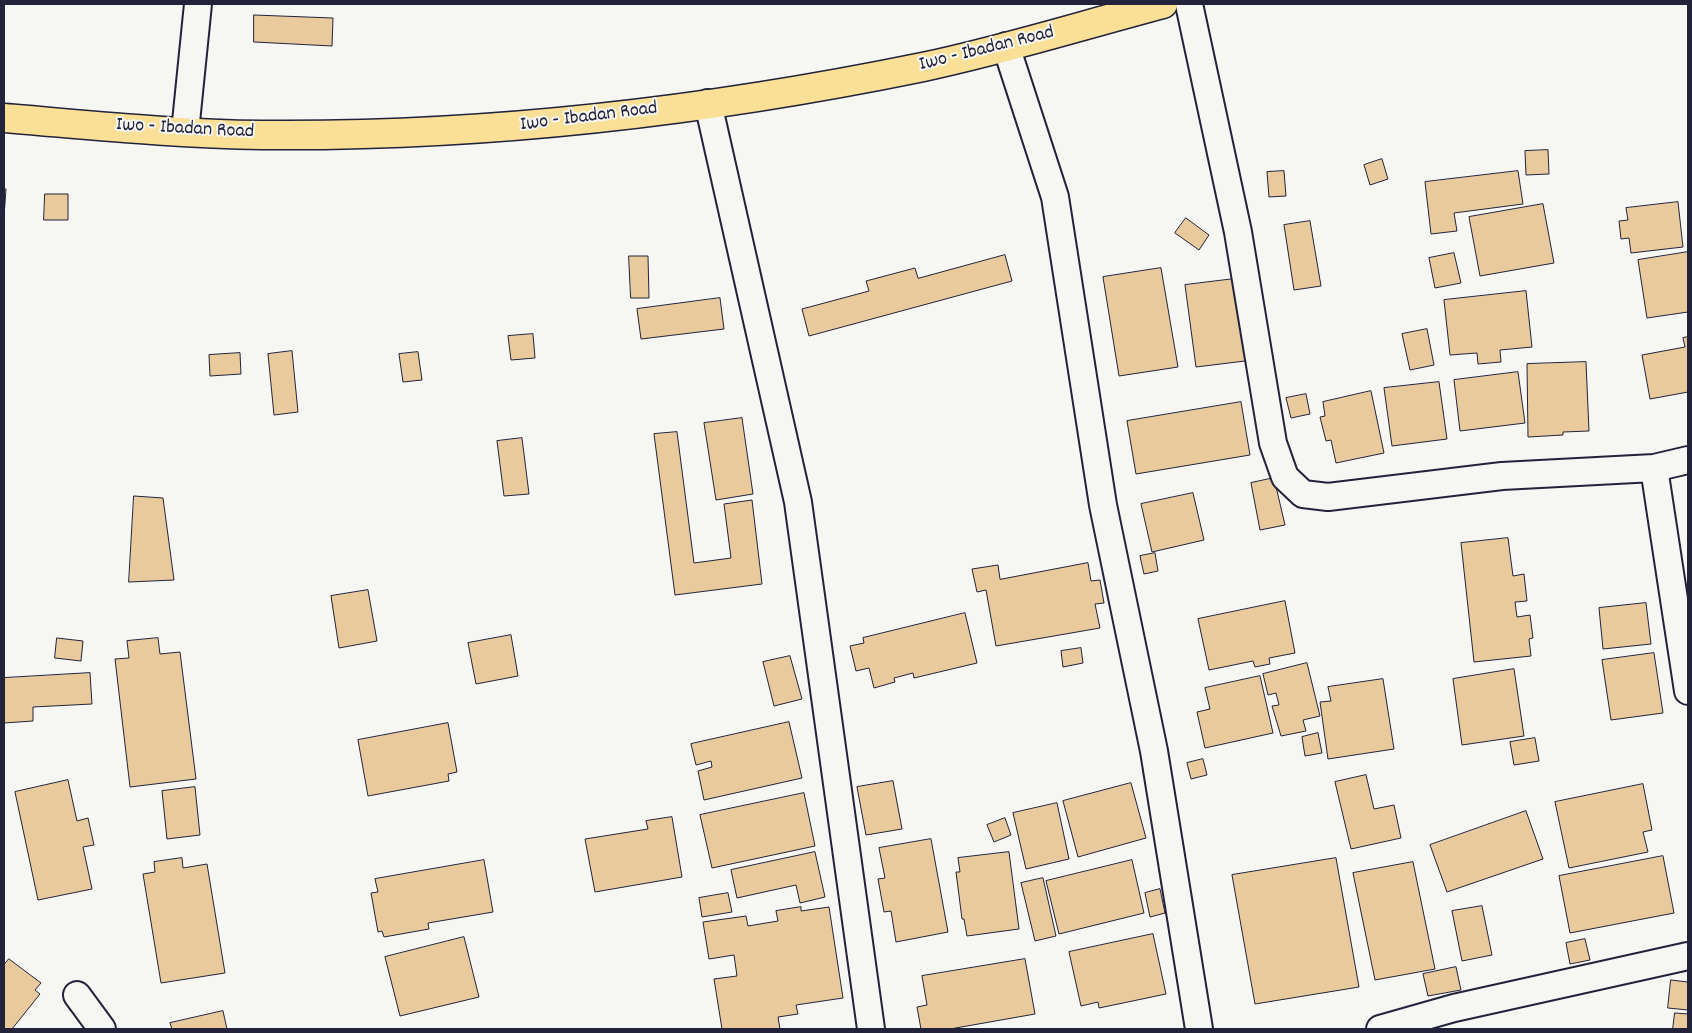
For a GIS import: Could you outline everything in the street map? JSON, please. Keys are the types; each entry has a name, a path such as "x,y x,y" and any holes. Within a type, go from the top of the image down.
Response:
{"main road":[{"name":"Iwo - Ibadan Road","path":"4,118 185,132 262,135 438,131 523,126 801,90 927,66 1163,4"}],"street":[{"path":"185,132 198,4"},
{"path":"1189,4 1238,232 1273,443 1285,477 1303,494 1328,497 1502,476 1654,468 1688,460"},
{"path":"1006,46 1055,197 1103,505 1154,752 1199,1029"},
{"path":"708,103 798,502 871,1029"},
{"path":"1654,468 1688,691"},
{"path":"1380,1029 1454,1008 1688,956"},
{"path":"77,995 102,1029"}],"building":[{"path":"254,15 333,18 332,46 254,42"},
{"path":"1548,150 1549,174 1526,175 1525,151"},
{"path":"1382,159 1388,179 1370,185 1364,165"},
{"path":"1284,171 1286,196 1269,197 1267,172"},
{"path":"1518,171 1523,204 1454,213 1457,231 1431,234 1425,182"},
{"path":"4,189 6,189 4,217"},
{"path":"45,194 68,194 68,220 44,220"},
{"path":"1678,202 1683,247 1631,253 1629,238 1621,239 1619,221 1628,220 1626,208"},
{"path":"1543,204 1554,263 1480,276 1469,217"},
{"path":"1186,218 1209,235 1199,250 1175,233"},
{"path":"1310,221 1321,286 1294,290 1284,225"},
{"path":"1688,252 1688,312 1647,318 1638,260"},
{"path":"1454,253 1461,283 1435,288 1429,258"},
{"path":"1005,255 1012,281 809,336 802,309 869,291 866,281 915,268 918,278"},
{"path":"629,256 648,256 649,298 631,298"},
{"path":"1161,268 1178,367 1119,376 1103,277"},
{"path":"1234,279 1245,361 1196,367 1185,285"},
{"path":"1526,291 1532,347 1500,350 1501,362 1478,364 1477,353 1450,355 1444,300"},
{"path":"720,298 724,329 641,339 637,309"},
{"path":"1427,329 1434,365 1410,370 1402,334"},
{"path":"533,334 535,358 511,360 508,336"},
{"path":"1688,337 1688,392 1650,399 1642,355 1685,347 1683,338"},
{"path":"292,351 298,412 274,415 268,354"},
{"path":"418,352 422,380 403,382 399,354"},
{"path":"240,353 241,374 210,376 209,355"},
{"path":"1586,362 1589,431 1563,432 1563,435 1528,437 1527,364"},
{"path":"1518,372 1525,423 1460,431 1454,380"},
{"path":"1439,382 1447,439 1392,446 1384,388"},
{"path":"1371,391 1384,453 1336,463 1331,440 1326,441 1320,417 1325,416 1323,402"},
{"path":"1306,394 1310,414 1291,418 1286,398"},
{"path":"1241,402 1250,455 1136,474 1127,421"},
{"path":"742,418 753,494 716,500 704,423"},
{"path":"677,432 694,563 731,558 724,504 752,500 762,584 675,595 654,434"},
{"path":"522,438 529,494 504,496 497,441"},
{"path":"1274,478 1285,525 1260,530 1251,483"},
{"path":"1193,493 1204,540 1152,552 1141,504"},
{"path":"134,496 163,498 174,580 129,582"},
{"path":"1508,538 1513,576 1524,574 1527,601 1515,602 1517,617 1530,615 1533,638 1529,639 1531,656 1474,662 1461,543"},
{"path":"1155,553 1158,571 1144,574 1140,556"},
{"path":"1088,563 1091,581 1100,580 1104,603 1095,604 1100,628 996,646 986,590 977,592 972,569 998,565 1000,579"},
{"path":"368,590 377,641 339,648 331,596"},
{"path":"1285,601 1295,653 1269,658 1270,664 1255,667 1253,661 1209,670 1198,619"},
{"path":"1646,603 1651,644 1603,649 1599,608"},
{"path":"965,613 977,663 914,678 913,673 894,678 895,682 874,688 869,668 856,671 850,646 864,643 863,638"},
{"path":"511,635 518,676 476,684 468,643"},
{"path":"57,638 83,641 81,661 55,658"},
{"path":"158,638 160,654 180,652 196,779 130,787 115,659 129,658 127,641"},
{"path":"1081,648 1083,663 1063,667 1061,651"},
{"path":"1654,653 1663,713 1611,720 1602,660"},
{"path":"790,656 802,699 774,706 763,662"},
{"path":"1307,663 1320,716 1303,720 1306,731 1281,736 1272,706 1279,705 1276,693 1268,695 1263,674"},
{"path":"1514,669 1524,736 1462,745 1453,679"},
{"path":"90,673 92,704 33,707 33,721 4,723 4,678"},
{"path":"1260,676 1273,733 1205,748 1197,712 1210,709 1205,688"},
{"path":"1383,679 1394,749 1328,759 1320,702 1331,701 1328,687"},
{"path":"789,722 802,778 704,800 698,771 712,767 711,761 696,765 691,744"},
{"path":"448,723 457,772 448,774 449,781 368,796 358,740"},
{"path":"1318,733 1322,753 1305,756 1302,737"},
{"path":"1535,738 1539,761 1514,765 1510,742"},
{"path":"1203,759 1207,775 1191,779 1187,763"},
{"path":"1366,775 1374,809 1394,805 1401,838 1351,849 1335,782"},
{"path":"68,780 77,821 88,818 94,845 83,847 92,889 38,900 15,792"},
{"path":"893,781 902,829 866,835 857,787"},
{"path":"1131,783 1146,838 1078,857 1063,801"},
{"path":"1643,784 1652,830 1643,832 1648,852 1569,868 1555,802"},
{"path":"195,787 200,835 167,839 162,791"},
{"path":"804,793 815,846 712,868 700,815"},
{"path":"1057,803 1069,859 1026,869 1013,813"},
{"path":"1526,811 1543,859 1447,892 1430,845"},
{"path":"672,817 682,877 595,892 585,839 648,829 646,821"},
{"path":"1005,818 1011,835 994,842 987,825"},
{"path":"931,839 948,932 896,942 891,911 884,912 878,879 885,878 879,848"},
{"path":"815,852 825,897 800,903 796,885 737,898 731,870"},
{"path":"1009,852 1019,929 967,936 964,919 962,919 956,872 960,872 958,858"},
{"path":"1663,856 1674,913 1570,933 1559,876"},
{"path":"182,858 183,868 207,864 225,973 161,983 143,874 155,872 154,862"},
{"path":"1336,858 1359,987 1255,1004 1232,875"},
{"path":"484,860 493,912 428,923 429,929 384,937 382,931 378,932 371,893 378,892 375,879"},
{"path":"1132,860 1144,913 1059,934 1046,881"},
{"path":"1413,862 1435,969 1375,980 1353,873"},
{"path":"1043,878 1056,936 1035,941 1021,883"},
{"path":"1160,889 1165,913 1150,917 1145,893"},
{"path":"728,893 732,912 702,917 699,898"},
{"path":"1482,906 1492,955 1462,961 1452,911"},
{"path":"801,907 801,911 829,907 843,998 796,1005 798,1014 778,1017 780,1029 722,1029 714,979 737,976 734,955 709,959 703,922 746,916 748,926 778,921 776,911"},
{"path":"1153,934 1166,994 1099,1008 1098,1002 1081,1006 1069,952"},
{"path":"464,937 479,997 400,1016 385,957"},
{"path":"1585,939 1590,960 1570,964 1566,943"},
{"path":"9,959 41,983 35,990 40,994 12,1029 4,1029 4,965"},
{"path":"1025,959 1035,1014 950,1029 921,1029 917,1007 927,1005 922,976"},
{"path":"1456,967 1461,990 1428,996 1423,974"},
{"path":"1671,980 1688,982 1688,1010 1668,1008"},
{"path":"223,1011 227,1029 172,1029 170,1023"},
{"path":"1675,1013 1688,1014 1688,1029 1673,1029"}]}
